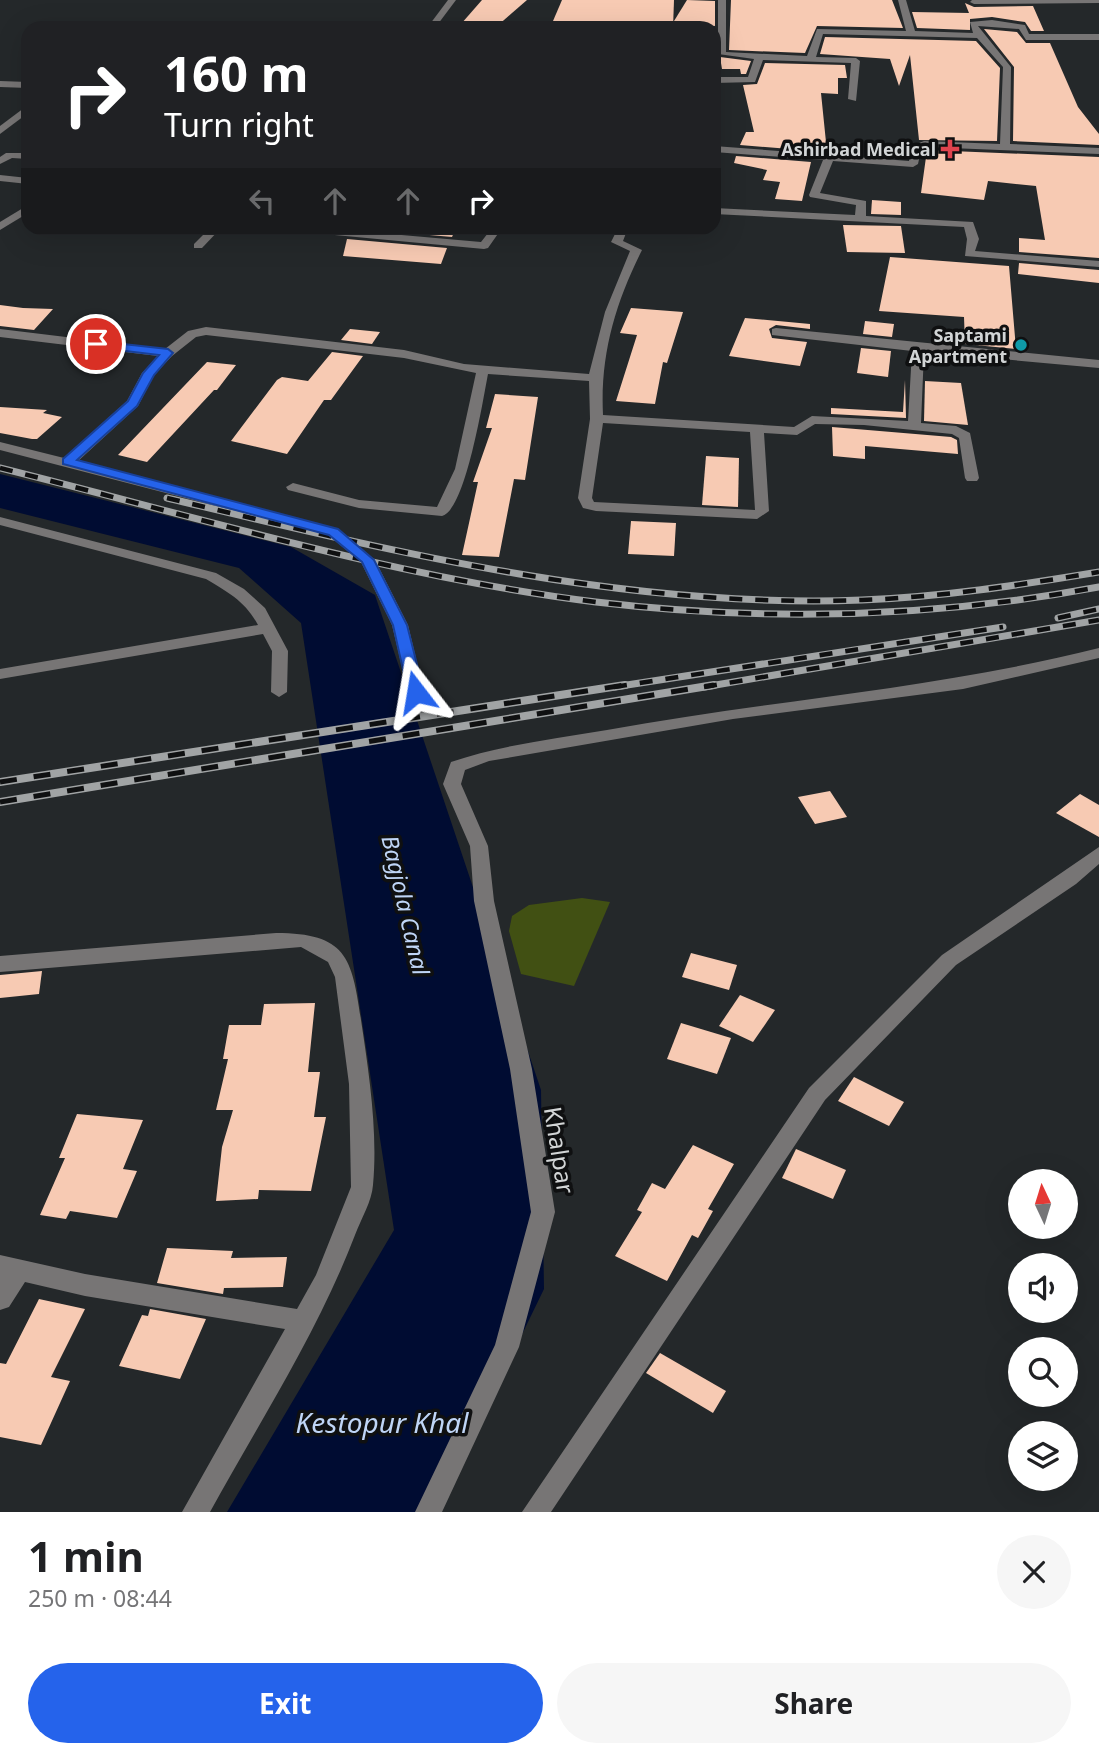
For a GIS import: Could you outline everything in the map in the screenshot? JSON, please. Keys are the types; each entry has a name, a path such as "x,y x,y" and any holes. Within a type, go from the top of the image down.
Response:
{"street":[{"path":"436,21 453,0"},
{"path":"721,27 724,17 722,0"},
{"path":"902,0 911,34"},
{"path":"974,2 1099,1"},
{"path":"1006,2 1014,25"},
{"path":"1005,147 1007,67 979,36 973,24 1014,25 1022,27 1026,37 1099,37"},
{"path":"811,58 820,31 911,34 929,39 979,36"},
{"path":"721,51 722,54 759,57 856,61 853,99"},
{"path":"721,80 752,80 759,57"},
{"path":"0,83 21,84"},
{"path":"0,131 21,114"},
{"path":"721,150 913,164 916,148 924,144 1099,150"},
{"path":"0,161 10,155 21,156"},
{"path":"829,159 814,195 862,202 860,220"},
{"path":"0,178 21,180"},
{"path":"721,211 969,223 972,239 969,254 1099,264"},
{"path":"1,226 21,213"},
{"path":"198,246 209,235"},
{"path":"367,235 484,246 492,235"},
{"path":"620,235 617,242 636,250 617,285 595,378 597,419 585,498 588,505 757,516 762,511 757,430"},
{"path":"68,462 133,403 148,373 168,353 191,334 206,331 404,354 464,368 595,378"},
{"path":"776,332 1099,364"},
{"path":"0,333 168,353"},
{"path":"914,425 918,348"},
{"path":"293,487 359,504 442,512 462,469 483,368"},
{"path":"597,419 757,430 797,431 812,420 956,430 965,436 972,478"},
{"path":"0,446 333,532 368,560 400,625 416,692"},
{"path":"0,521 211,576 239,592 257,608 280,651 279,692"},
{"path":"0,674 268,628"},
{"name":"Khalpar","path":"428,1512 507,1347 543,1212 521,1069 484,901 479,846 452,784 457,766 487,756 733,714 944,688 1037,672 1099,653"},
{"path":"535,1512 817,1094 950,960 1069,879 1099,854"},
{"path":"0,964 276,940 310,943 336,957 345,977 360,1084 362,1187 326,1280 195,1512"},
{"path":"0,1299 10,1269 85,1285 303,1321"}],"green space":[{"path":"582,898 610,902 574,986 521,974 509,931 512,916 529,905"}],"water":[{"name":"Kestopur Khal","path":"0,474 291,547 375,595 541,1090 544,1289 436,1512 227,1512 394,1230 301,623 239,568 0,508"}],"building":[{"path":"482,0 527,0 503,21 464,21"},
{"path":"562,0 674,0 673,21 553,21"},
{"path":"687,0 715,1 715,21 674,21"},
{"path":"731,0 892,0 903,28 817,26 805,53 729,50"},
{"path":"965,3 974,7 1033,6 1044,31 1031,31 1025,22 992,17 970,19 970,30 917,28 912,12 969,13"},
{"path":"984,29 1017,32 1026,43 1050,43 1078,107 1099,134 1099,145 1013,141 1014,67"},
{"path":"825,37 976,41 1000,68 997,141 919,140 910,55 899,86 890,59 820,54"},
{"path":"721,57 751,61 746,74 741,74 740,69 722,69"},
{"path":"765,63 845,65 847,78 838,78 838,94 821,93 827,152 740,145 746,132 754,132 743,85 757,84"},
{"path":"927,150 1099,157 1099,258 1019,252 1019,238 1045,240 1036,186 988,181 984,200 921,193"},
{"path":"736,156 811,162 802,201 775,199 780,182 763,180 767,170 734,163"},
{"path":"872,200 901,202 901,215 871,214"},
{"path":"843,225 901,226 905,253 847,252"},
{"path":"347,239 447,248 441,264 343,256"},
{"path":"890,257 1009,266 1016,349 965,344 964,317 879,311"},
{"path":"1019,263 1099,270 1099,283 1018,274"},
{"path":"0,305 53,309 34,330 0,326"},
{"path":"631,308 683,312 667,363 663,362 655,404 616,401 637,335 620,333"},
{"path":"745,318 810,324 810,329 776,325 769,329 772,338 807,342 800,366 729,356"},
{"path":"865,321 894,324 892,337 863,334"},
{"path":"350,329 380,332 372,344 341,340"},
{"path":"861,348 891,351 888,377 857,373"},
{"path":"332,352 363,356 331,400 324,400 287,454 231,441 277,380 282,377 308,381"},
{"path":"207,362 236,365 217,390 214,390 147,462 118,455"},
{"path":"905,380 906,418 831,414 831,408 903,412"},
{"path":"925,381 961,383 968,425 924,421"},
{"path":"495,394 538,397 525,480 514,479 499,557 462,555 478,482 473,482 492,428 486,428"},
{"path":"0,407 47,410 43,413 62,417 37,439 32,439 0,433"},
{"path":"832,427 951,437 957,440 958,454 865,446 865,459 833,456"},
{"path":"706,456 739,458 738,507 702,505"},
{"path":"631,521 676,523 674,556 628,554"},
{"path":"830,791 847,817 815,824 798,797"},
{"path":"1080,794 1099,805 1099,837 1056,813"},
{"path":"691,953 737,965 729,990 682,977"},
{"path":"42,971 39,994 0,998 0,975"},
{"path":"740,995 775,1010 753,1042 719,1026"},
{"path":"315,1003 308,1072 320,1072 314,1117 326,1117 311,1191 259,1190 258,1199 216,1201 222,1147 233,1110 216,1110 228,1059 223,1059 229,1025 261,1025 264,1004"},
{"path":"681,1023 731,1038 717,1074 667,1059"},
{"path":"854,1077 904,1102 889,1126 838,1101"},
{"path":"77,1114 143,1120 123,1169 137,1171 117,1218 70,1211 66,1219 40,1215 65,1158 59,1158"},
{"path":"693,1145 734,1164 708,1209 713,1211 698,1238 692,1235 667,1281 615,1256 642,1212 637,1210 652,1183 665,1189"},
{"path":"796,1149 846,1170 833,1199 782,1178"},
{"path":"167,1248 233,1251 231,1258 287,1257 283,1287 224,1288 223,1294 157,1283"},
{"path":"39,1299 85,1309 51,1377 70,1381 41,1445 0,1437 0,1363 6,1364"},
{"path":"150,1309 206,1319 180,1379 119,1366 142,1315 148,1316"},
{"path":"660,1353 726,1391 713,1413 646,1373"}],"railway":[{"path":"0,468 371,562 520,591 596,602 722,612 848,614 974,605 1099,587"},
{"path":"167,498 338,538 512,573 686,595 774,600 862,600 981,590 1099,572"},
{"path":"1058,618 1099,609"},
{"path":"704,687 1099,620"},
{"path":"614,687 1003,627"},
{"path":"0,782 625,685"},
{"path":"0,802 714,685"}],"place":[{"name":"Ashirbad Medical","path":"950,149"},
{"name":"Saptami Apartment","path":"1021,345"}],"route":[{"path":"96,344 168,353 148,373 143,388 133,403 68,462 333,532 368,560 400,625 416,692"}],"water label":[{"name":"Bagjola Canal","path":"406,905"}]}
